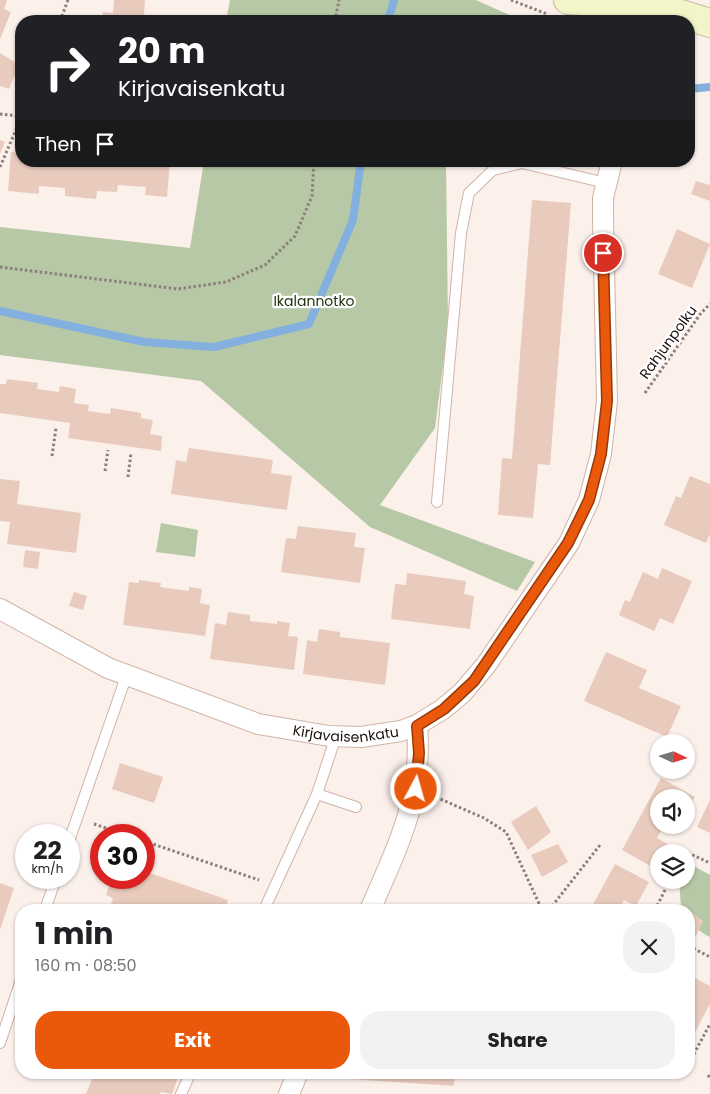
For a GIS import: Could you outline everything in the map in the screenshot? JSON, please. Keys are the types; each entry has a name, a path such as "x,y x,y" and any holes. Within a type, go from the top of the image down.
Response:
{"street":[{"path":"558,7 628,2 665,15"},
{"path":"695,20 710,23"},
{"name":"Kirjavaisenkatu","path":"0,608 108,668 258,724 336,736 386,735 417,726 444,709 474,681 568,543 589,500 601,454 607,401 602,219 606,183 610,167"},
{"path":"372,904 405,824 416,789 419,753 417,726"},
{"path":"290,1093 295,1079"}],"lane":[{"path":"437,502 461,233 469,193 493,170 505,167"},
{"path":"539,167 606,183"},
{"path":"74,824 127,674"},
{"path":"267,904 316,794 336,736"},
{"path":"316,794 356,807"},
{"path":"47,904 52,889"},
{"path":"0,1043 15,998"},
{"path":"181,1094 188,1079"}],"path":[{"path":"62,15 68,0"},
{"path":"336,15 339,0"},
{"path":"511,0 558,7"},
{"path":"0,114 15,116"},
{"path":"0,167 15,131"},
{"path":"0,267 178,289 226,282 265,265 295,236 312,196 314,167"},
{"name":"Rahjunpolku","path":"644,393 701,313 710,304"},
{"path":"52,456 56,428"},
{"path":"105,471 108,450"},
{"path":"128,477 131,453"},
{"path":"416,789 484,818 506,832 539,904"},
{"path":"76,818 94,824"},
{"path":"155,845 275,885"},
{"path":"554,904 600,845"},
{"path":"695,856 710,863"},
{"path":"658,904 666,889"},
{"path":"695,949 710,958"},
{"path":"695,1051 710,1024"}],"green space":[{"path":"230,0 476,0 510,15 227,15"},
{"name":"Ikalannotko","path":"203,167 446,167 448,326 435,428 380,505 535,562 517,591 370,527 201,381 0,355 0,227 190,248"},
{"path":"161,523 198,530 195,557 156,552"},
{"path":"695,867 710,875 710,937 695,926 695,904 681,904 680,889 695,889"}],"building":[{"path":"0,0 7,0 4,9 11,12 0,39"},
{"path":"114,0 145,0 144,15 103,15 103,12 113,13"},
{"path":"0,53 15,62 15,76 9,89 0,86"},
{"path":"0,140 5,142 0,154"},
{"path":"11,152 15,152 15,167 170,167 167,197 145,195 146,187 118,185 117,192 97,191 96,199 65,196 65,188 39,186 39,194 8,191"},
{"path":"696,181 710,185 710,201 691,194"},
{"path":"532,200 571,203 550,465 538,464 533,518 498,515 502,458 512,459"},
{"path":"677,229 710,244 692,288 658,274"},
{"path":"7,379 38,383 37,389 59,392 60,386 76,389 74,403 89,405 88,411 110,414 111,408 141,413 141,418 153,420 150,434 162,436 161,451 68,438 70,423 0,413 0,384 6,384"},
{"path":"189,448 273,460 271,473 292,476 287,510 171,494 176,460 186,462"},
{"path":"690,476 710,484 710,534 706,543 664,525 676,496 681,498"},
{"path":"0,479 20,481 17,504 81,513 76,553 7,544 10,522 0,521"},
{"path":"298,526 356,533 354,547 365,548 360,583 281,572 286,538 296,539"},
{"path":"25,550 40,552 38,569 23,567"},
{"path":"662,568 692,581 673,624 660,618 654,631 619,615 625,600 630,602 643,572 658,579"},
{"path":"407,573 466,581 464,594 474,596 470,629 391,619 395,584 406,585"},
{"path":"139,580 161,583 160,587 189,591 189,587 202,589 200,603 210,605 205,636 123,625 129,582 139,583"},
{"path":"74,592 87,596 83,610 69,606"},
{"path":"228,612 250,615 250,621 277,624 277,621 290,623 288,636 298,637 294,670 210,659 215,623 226,625"},
{"path":"319,629 340,632 340,637 390,643 385,685 303,674 307,640 317,642"},
{"path":"606,652 647,670 639,688 681,706 668,734 660,734 584,701"},
{"path":"120,763 163,777 154,803 112,789"},
{"path":"660,779 663,779 681,789 655,789"},
{"path":"650,798 650,834 659,834 657,838 667,844 650,844 650,866 622,850"},
{"path":"710,800 710,833 697,827"},
{"path":"536,806 551,832 528,850 511,822"},
{"path":"558,844 568,862 542,877 531,855"},
{"path":"615,864 649,882 637,904 624,900 622,904 593,904"},
{"path":"155,875 228,900 227,904 111,904 113,898 106,895 108,889 155,889"},
{"path":"0,883 14,888 0,930"},
{"path":"695,915 703,921 695,935"},
{"path":"695,978 710,986 710,1004 695,1032"},
{"path":"92,1079 177,1079 172,1094 161,1092 160,1094 86,1094"},
{"path":"350,1079 454,1079 454,1086"}],"waterway":[{"path":"390,15 394,0"},
{"path":"695,88 710,87"},
{"path":"0,311 144,342 214,347 309,324 353,220 360,167"}],"route":[{"path":"416,789 419,753 417,726 444,709 474,681 568,543 589,500 601,454 607,401 603,253"}]}
